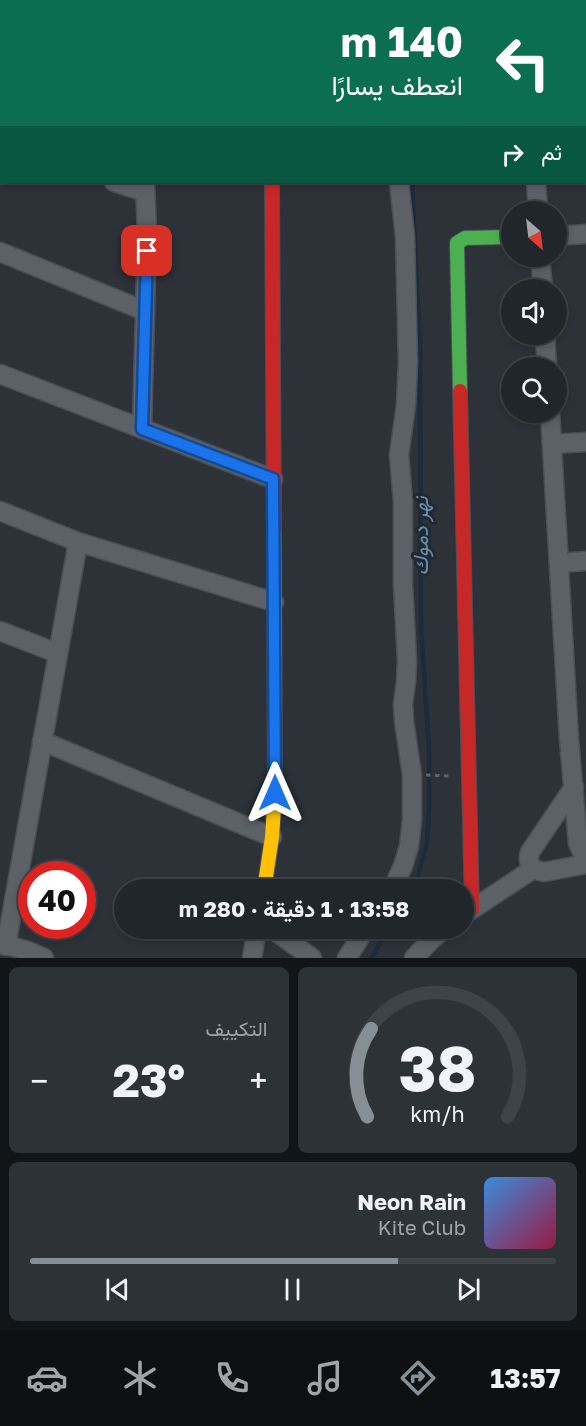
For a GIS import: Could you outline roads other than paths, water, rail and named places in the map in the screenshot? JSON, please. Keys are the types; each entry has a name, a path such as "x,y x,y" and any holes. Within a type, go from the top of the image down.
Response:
{"street":[{"path":"120,183 145,187 147,233 142,429"},
{"path":"266,879 275,793 272,183"},
{"path":"397,879 409,846 412,820 412,775 404,712 407,661 403,584 403,502 399,455 406,405 408,362 405,237 399,183"},
{"path":"536,183 537,201"},
{"path":"567,235 586,234"},
{"path":"468,879 469,776 457,243 465,238 501,237"},
{"path":"0,252 145,310"},
{"path":"0,374 273,479"},
{"path":"551,423 559,563 578,739 574,787 578,843 586,856"},
{"path":"552,444 586,442"},
{"path":"0,511 78,542 274,602"},
{"path":"44,958 3,944 78,542"},
{"path":"559,563 586,561"},
{"path":"0,632 57,653"},
{"path":"42,741 272,837"},
{"path":"574,787 530,852 529,861 533,868 544,872 586,864"},
{"path":"474,908 533,868"},
{"path":"252,958 255,939"},
{"path":"286,939 312,958"},
{"path":"347,958 359,939"},
{"path":"414,958 432,939"}],"waterway":[{"name":"نهر دموك","path":"412,183 420,349 421,627 429,749 427,843 417,879"},
{"name":"نهر دموك","path":"371,958 383,939"}]}
